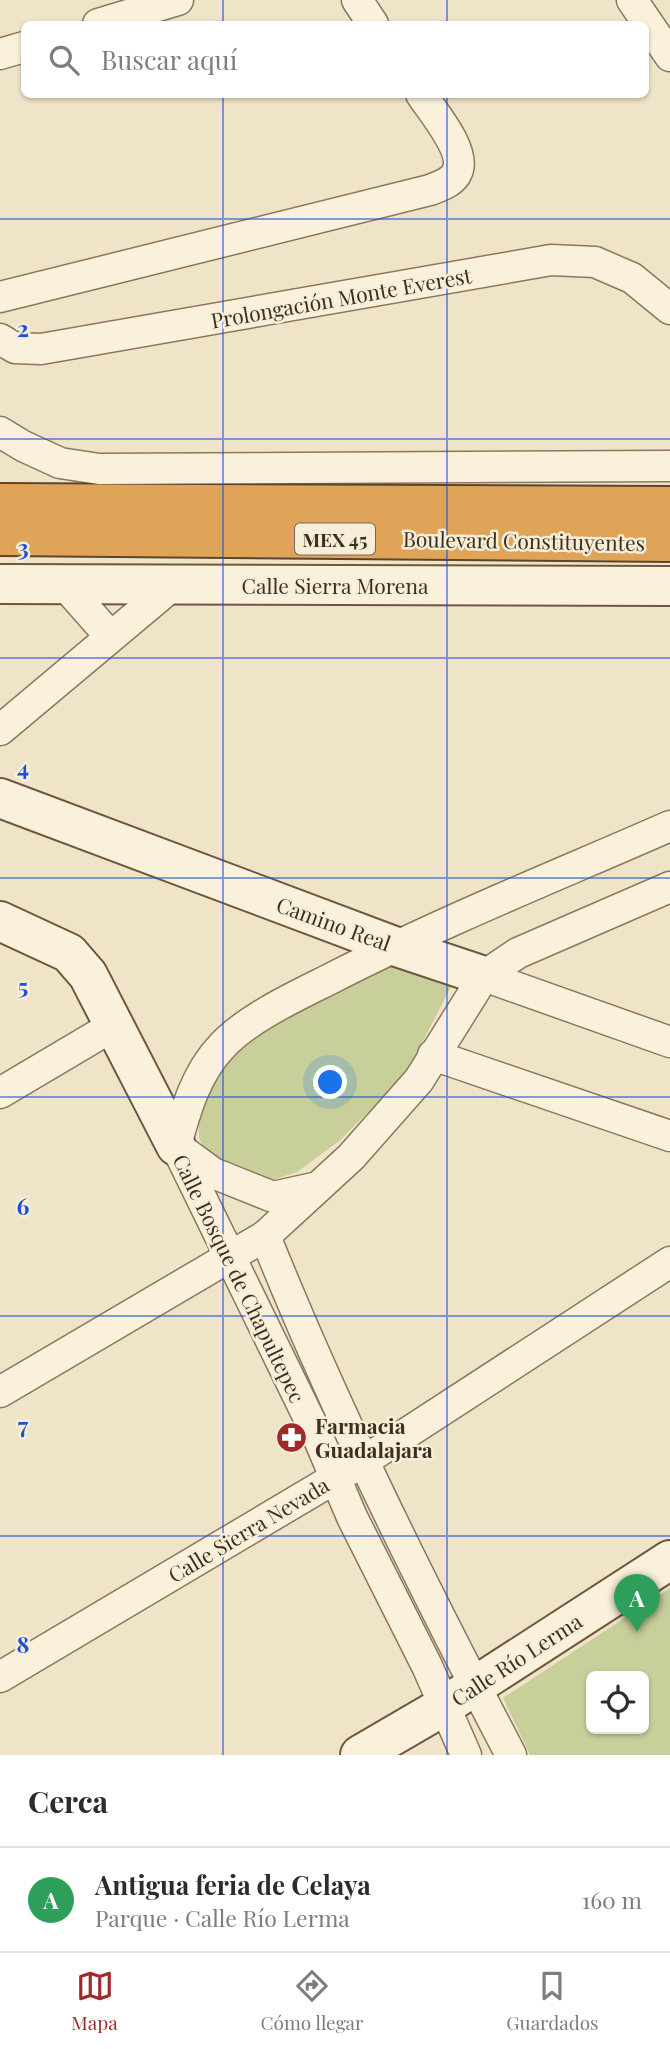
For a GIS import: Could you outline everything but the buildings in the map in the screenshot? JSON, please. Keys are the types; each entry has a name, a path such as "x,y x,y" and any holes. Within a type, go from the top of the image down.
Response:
{"highway":[{"name":"Boulevard Constituyentes","path":"0,503 670,506"},
{"name":"Boulevard Constituyentes","path":"0,536 670,542"}],"street":[{"path":"108,21 178,0"},
{"path":"357,0 371,21"},
{"path":"632,0 646,21"},
{"path":"649,25 670,56"},
{"path":"0,54 21,48"},
{"path":"0,297 430,190 448,182 458,171 458,155 424,98"},
{"name":"Prolongación Monte Everest","path":"0,339 15,348 41,349 551,260 595,262 632,278 670,309"},
{"path":"0,432 61,463 99,469 670,466"},
{"name":"Calle Sierra Morena","path":"0,584 670,586"},
{"path":"64,584 110,636"},
{"path":"0,730 173,585"},
{"name":"Camino Real","path":"0,798 394,946 670,1042"},
{"path":"320,1186 273,1197 214,1174 176,1146 184,1112 201,1075 222,1045 268,1011 394,946 670,826"},
{"path":"0,1392 230,1254 265,1236 351,1157 410,1090 484,976 519,953 670,887"},
{"name":"Calle Bosque de Chapultepec","path":"0,921 69,953 88,975 230,1254 352,1517 427,1666 466,1755"},
{"path":"0,1093 113,1026"},
{"path":"433,1055 670,1136"},
{"name":"Calle Bosque de Chapultepec","path":"265,1236 364,1461 459,1656 511,1755"},
{"name":"Calle Sierra Nevada","path":"0,1677 364,1461 670,1262"},
{"name":"Calle Río Lerma","path":"360,1755 444,1706 670,1560"}],"green space":[{"path":"383,955 455,979 405,1076 339,1141 297,1172 270,1181 210,1160 199,1138 199,1107 208,1079 238,1045"},
{"path":"670,1588 670,1755 530,1755 503,1698"}],"place":[{"name":"Farmacia Guadalajara","path":"292,1437"},
{"name":"Antigua feria de Celaya","path":"637,1632"}]}
